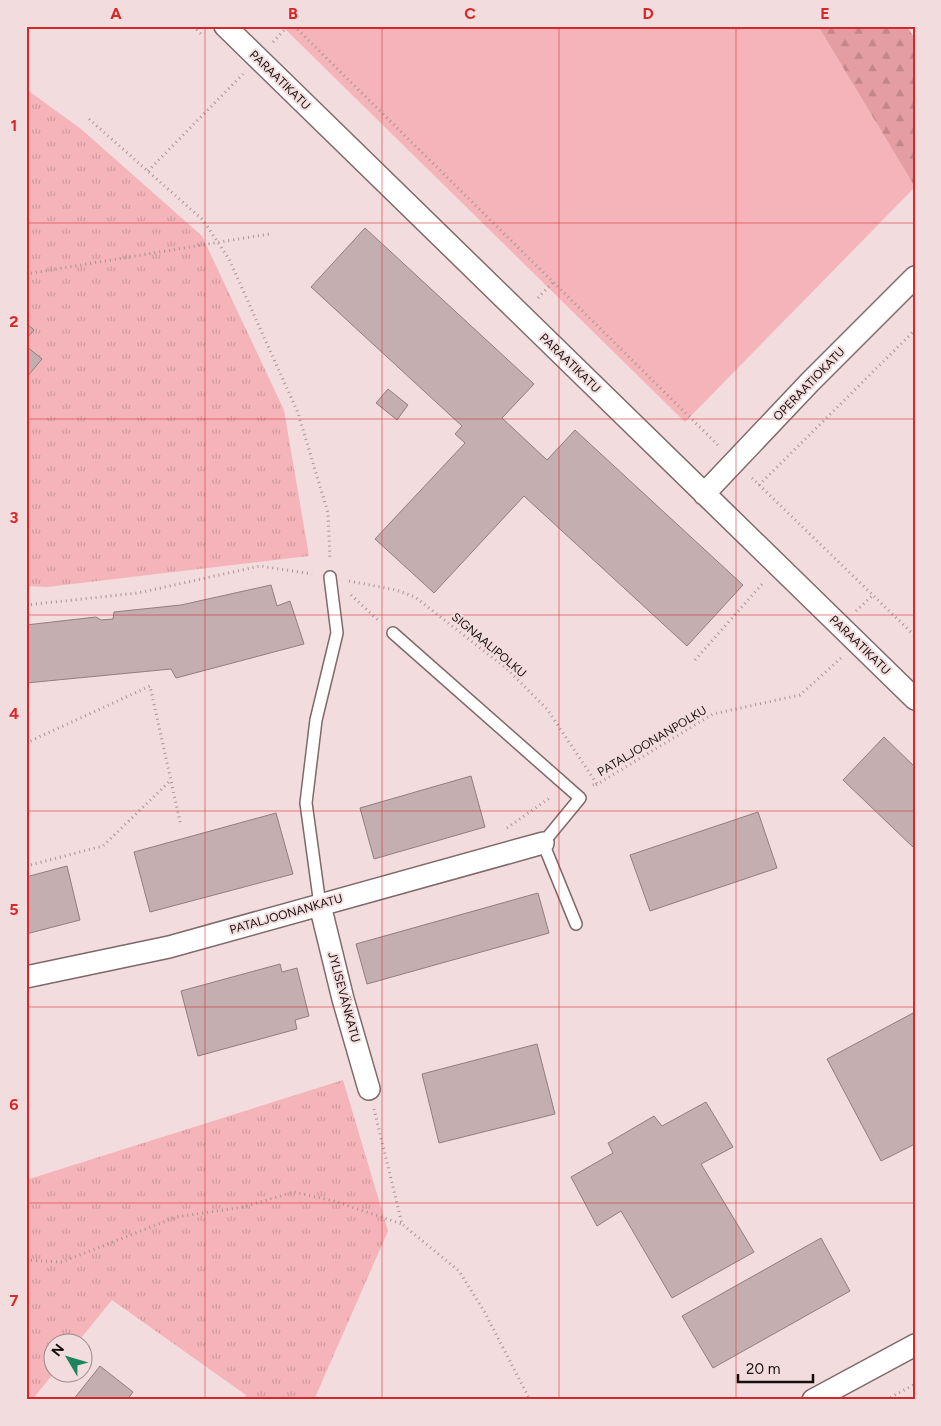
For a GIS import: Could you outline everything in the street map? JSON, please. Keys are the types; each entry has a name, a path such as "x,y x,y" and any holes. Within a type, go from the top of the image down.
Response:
{"street":[{"name":"PARAATIKATU","path":"225,26 915,699"},
{"name":"OPERAATIOKATU","path":"704,494 810,382 915,276"},
{"name":"PATALJOONANKATU","path":"26,977 169,947 543,843"},
{"name":"JYLISEVÄNKATU","path":"320,905 343,999 370,1089"},
{"path":"813,1400 915,1345"}],"lane":[{"path":"320,905 306,803 316,720 337,633 330,577"},
{"path":"393,633 580,798 543,843 576,924"}],"path":[{"path":"294,26 915,636"},
{"path":"148,171 242,75"},
{"path":"89,119 203,220 229,259 298,414 328,513 330,577 393,633"},
{"path":"26,274 219,244 269,234"},
{"path":"760,485 915,330"},
{"name":"SIGNAALIPOLKU","path":"26,605 138,593 260,566 396,590 415,597 508,669 547,709 597,784"},
{"path":"695,660 778,566"},
{"name":"PATALJOONANPOLKU","path":"580,798 597,784 713,714 800,695 841,657"},
{"path":"26,743 150,686 181,826"},
{"path":"26,866 103,846 171,780"},
{"path":"370,1089 402,1224"},
{"path":"26,1260 62,1262 176,1217 243,1207 294,1192 334,1201 402,1224 459,1271 484,1310 530,1400"},
{"path":"886,1400 915,1384"}],"green space":[{"path":"282,26 818,26 915,187 685,422"},
{"path":"818,26 907,26 915,39 915,187"},
{"path":"26,89 81,129 202,236 284,410 309,556 47,587 26,586"},
{"path":"343,1080 388,1231 314,1400 244,1400 246,1395 112,1300 84,1334 42,1334 42,1384 45,1384 32,1400 26,1400 26,1180"}],"building":[{"path":"365,228 534,384 502,418 547,460 575,430 743,585 687,646 524,496 434,593 375,539 465,443 455,434 462,426 311,287"},
{"path":"26,323 34,330 26,339"},
{"path":"26,346 42,359 26,378"},
{"path":"388,389 408,405 397,420 376,403"},
{"path":"271,585 277,606 290,601 304,644 176,678 171,669 26,683 26,625 96,617 101,620 113,619 114,612 181,605"},
{"path":"884,737 915,767 915,849 843,780"},
{"path":"471,776 485,827 374,859 360,808"},
{"path":"758,812 777,868 650,911 630,855"},
{"path":"276,813 293,874 150,912 134,852"},
{"path":"67,866 80,920 26,934 26,877"},
{"path":"538,893 549,933 367,984 356,944"},
{"path":"280,964 282,972 297,968 309,1016 295,1020 297,1029 198,1056 181,991"},
{"path":"915,1012 915,1144 881,1161 827,1059"},
{"path":"537,1044 555,1114 439,1143 422,1074"},
{"path":"706,1102 733,1147 701,1164 754,1252 672,1298 621,1211 597,1226 571,1177 613,1153 608,1143 654,1116 662,1126"},
{"path":"821,1238 850,1291 713,1368 682,1316"},
{"path":"100,1366 133,1392 127,1400 73,1400 86,1384 92,1384 92,1376"}]}
